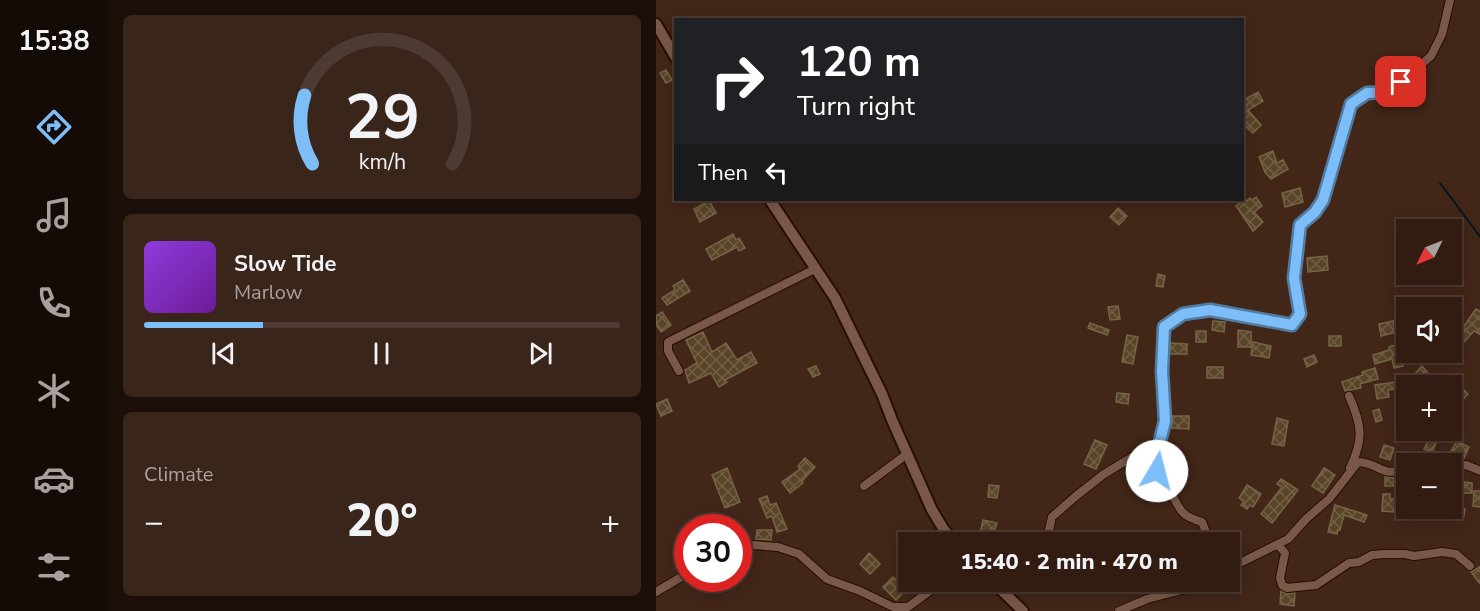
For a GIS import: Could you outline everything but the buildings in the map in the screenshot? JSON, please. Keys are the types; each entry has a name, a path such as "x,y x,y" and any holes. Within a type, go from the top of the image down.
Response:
{"street":[{"path":"1206,532 1202,522 1186,517 1177,507 1157,471 1158,449 1165,421 1162,371 1164,327 1183,314 1210,310 1292,325 1300,314 1294,278 1300,225 1315,212 1323,200 1351,104 1367,93 1385,92 1401,82 1431,56 1442,34 1450,0"},
{"path":"656,24 674,55"},
{"path":"771,201 835,298 882,394 932,510 946,532"},
{"path":"679,371 668,351 668,342 815,269"},
{"path":"1347,475 1361,434 1349,396"},
{"path":"1049,532 1052,518 1076,496 1104,474 1162,439"},
{"path":"864,486 907,454"},
{"path":"1240,563 1279,546 1288,539 1329,499 1358,462 1368,463 1382,471 1396,472"},
{"path":"1462,466 1481,471"},
{"path":"752,546 778,547 799,554 827,579 860,591 893,607 908,607 928,592"},
{"path":"1279,546 1285,552 1280,578 1282,585 1287,588 1316,585 1349,562 1359,562 1372,555 1414,556 1442,552 1456,554 1470,566"},
{"path":"656,592 674,581"},
{"path":"1004,592 1023,611"},
{"path":"1119,611 1166,592"}],"waterway":[{"path":"1440,183 1481,238"}],"route":[{"path":"1157,471 1158,449 1165,421 1162,371 1164,327 1183,314 1210,310 1292,325 1300,314 1294,278 1297,236 1300,225 1315,212 1323,200 1351,104 1367,93 1385,92 1401,82"}]}
